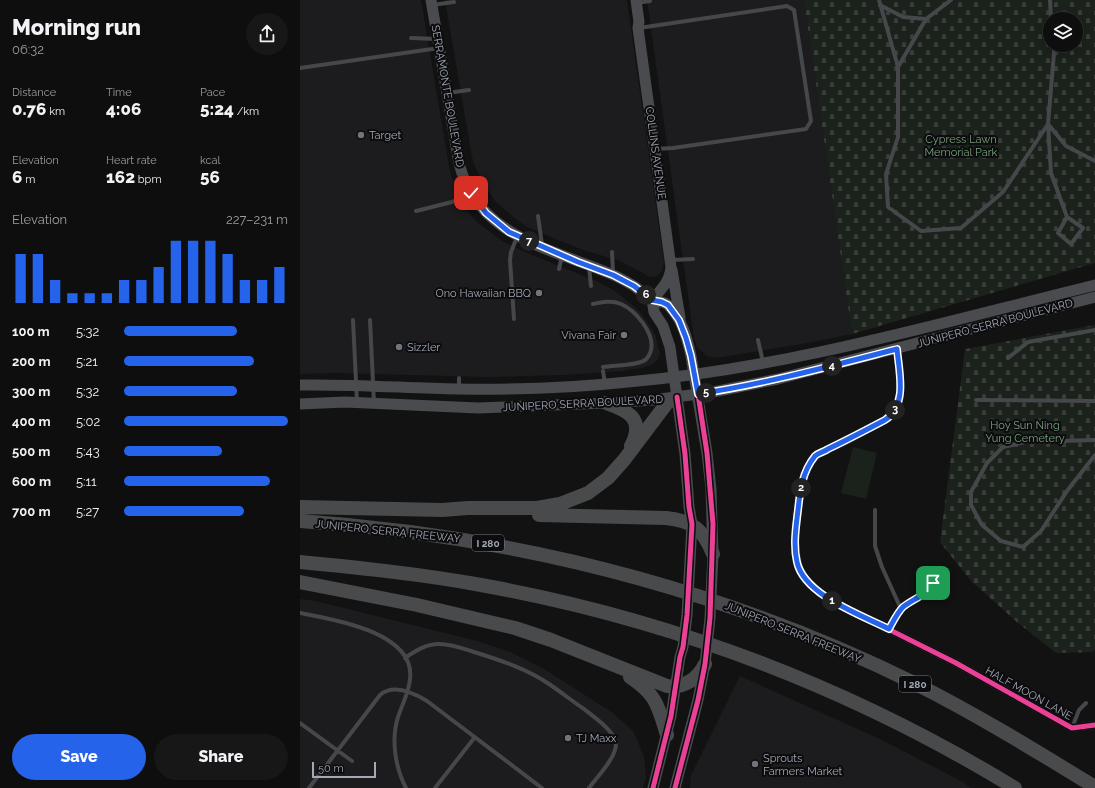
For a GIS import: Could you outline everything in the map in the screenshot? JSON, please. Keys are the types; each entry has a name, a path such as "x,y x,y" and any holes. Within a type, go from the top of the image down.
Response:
{"highway":[{"path":"442,510 468,508 537,508 560,504 579,498 595,489 608,478 619,466 667,403 677,397"},
{"path":"606,404 627,412 636,424 634,442 619,466"},
{"path":"300,507 442,510 468,513 666,518 692,524 706,537 713,554"},
{"name":"JUNIPERO SERRA FREEWAY","path":"300,521 375,527 489,543 601,568 722,604 818,640 915,684 1008,734 1095,787"},
{"path":"300,562 406,573 481,585 569,603 668,630 788,673 857,703 924,736 1010,786"},
{"path":"300,582 417,605 515,628 551,640 658,683 676,686 689,682 696,678 706,664"},
{"path":"609,664 639,683 651,694 659,707 667,735"}],"main road":[{"name":"SERRAMONTE BOULEVARD","path":"432,2 459,163 465,181 479,206 505,230 562,256 613,275 634,286 652,300 668,305 683,329 689,348 707,452 713,524 713,554 706,664 675,788"},
{"name":"COLLINS AVENUE","path":"636,2 639,22 638,28 671,263 670,276 667,282 652,300"},
{"path":"671,263 683,329"},
{"name":"JUNIPERO SERRA BOULEVARD","path":"300,385 356,385 459,389 535,388 605,384 674,377 826,351 905,333 1095,285"},
{"name":"JUNIPERO SERRA BOULEVARD","path":"300,404 357,402 478,408 606,404 677,397 746,386 778,379 1095,297"},
{"path":"652,300 654,312 662,324 667,336 685,454 689,507 692,524 684,647 680,656 667,735 653,788"}],"street":[{"name":"HALF MOON LANE","path":"897,349 900,397 893,414 879,424 818,453 806,470 800,493 795,550 797,563 802,576 828,599 956,663 1072,728 1095,725"}],"lane":[{"path":"898,67 926,19 951,0"},
{"path":"1050,0 1051,12"},
{"path":"636,2 650,1"},
{"path":"432,2 454,2"},
{"path":"880,2 903,17 926,19"},
{"path":"880,2 898,67 898,137 886,174 888,207 921,231 961,228 1003,192 1048,124"},
{"path":"638,28 787,6 794,10 811,121 806,129 655,149"},
{"path":"411,38 438,43"},
{"path":"300,68 438,43"},
{"path":"1054,52 1048,124 1051,173 1067,217 1083,228 1071,244 1058,233 1067,217"},
{"path":"447,93 469,90"},
{"path":"1048,124 1066,146 1095,161"},
{"path":"416,211 452,202 471,193"},
{"path":"538,216 543,247"},
{"path":"514,319 510,260 511,252 517,236"},
{"path":"612,252 613,275"},
{"path":"558,269 562,256"},
{"path":"671,263 694,259"},
{"path":"589,266 591,286"},
{"path":"593,304 609,302 622,304 639,318 651,338 652,347 650,354 646,359 640,362 603,368 605,384"},
{"path":"352,320 357,402"},
{"path":"370,320 374,403"},
{"path":"1008,358 1028,342 1095,330"},
{"path":"758,340 763,362"},
{"path":"459,378 459,389"},
{"path":"976,400 1095,401"},
{"path":"1095,440 1025,442 1003,447 987,463 971,492 971,505 982,525 1001,541 1023,547 1041,531 1067,491 1095,455"},
{"path":"875,510 875,546 882,567 901,609"},
{"path":"889,629 901,609 912,600 926,593 933,583"},
{"path":"300,613 340,621 371,630 389,640 405,658 410,676 407,692 398,718 395,738 397,764 406,788"},
{"path":"405,658 415,651 431,645 452,645 515,666 549,684 598,720 607,729 616,743 614,752 607,764 589,788"},
{"path":"309,788 383,692 393,689 407,692 427,700 542,788"},
{"path":"1072,728 1079,710 1086,703"},
{"path":"300,723 352,761"},
{"path":"435,788 475,737"}],"shaded area":[{"path":"300,0 421,0 450,172 460,200 477,222 502,241 596,281 615,291 630,303 642,314 655,334 660,353 658,359 653,364 642,368 622,371 564,375 487,377 337,373 300,374"},
{"path":"445,0 627,0 664,263 662,271 657,276 650,277 620,261 580,249 527,227 494,200 479,175 473,161"},
{"path":"647,0 804,0 852,334 717,358 707,356 697,347 694,339"},
{"path":"300,599 316,601 477,641 510,652 544,669 613,713 633,731 644,756 646,778 643,788 300,788"},
{"path":"740,676 880,739 963,782 971,788 690,788 691,775"}],"green space":[{"name":"Cypress Lawn Memorial Park","path":"804,0 1095,0 1095,263 852,334"},
{"name":"Hoy Sun Ning Yung Cemetery","path":"1095,325 1095,650 1092,652 1056,653 1017,622 971,581 940,542 965,349"},
{"path":"853,447 877,453 866,499 841,493"}],"cycle path":[{"path":"897,349 900,388 897,406 892,414 885,420 818,454 809,467 803,481 796,514 795,532 798,563 804,578 810,585 828,599 956,663 1072,728 1095,725"},
{"path":"675,788 698,700 705,664 710,618 713,524 707,453 698,394"},
{"path":"653,788 671,716 687,615 692,524 689,507 685,454 677,397"}],"place":[{"name":"Target","path":"361,135"},
{"name":"Ono Hawaiian BBQ","path":"539,293"},
{"name":"Vivana Fair","path":"624,335"},
{"name":"Sizzler","path":"399,347"},
{"name":"TJ Maxx","path":"568,738"},
{"name":"Sprouts Farmers Market","path":"755,764"}],"route":[{"path":"471,193 476,202 486,213 498,225 509,232 522,239 613,275 634,286 652,300 666,303 674,312 683,329 691,356 698,394 778,379 897,349 900,397 893,414 889,418 867,430 828,450 818,453 806,470 801,486 796,526 795,550 797,563 802,576 828,599 889,629 901,609 912,600 926,593 933,583"}]}
